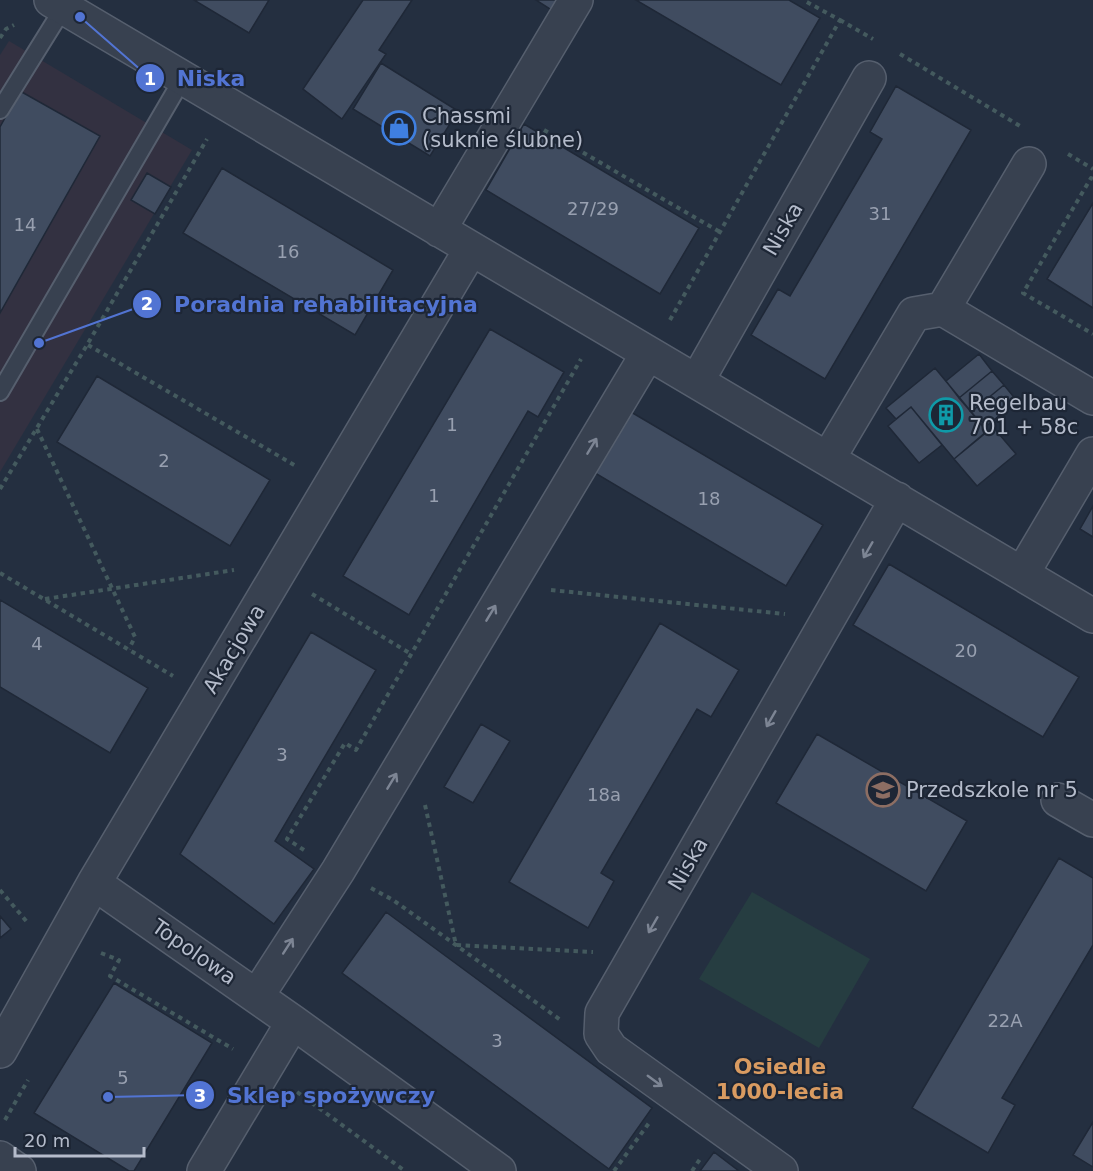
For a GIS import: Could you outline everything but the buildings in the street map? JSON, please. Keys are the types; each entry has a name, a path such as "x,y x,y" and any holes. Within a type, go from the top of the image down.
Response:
{"street":[{"path":"439,230 576,0"},
{"path":"57,4 1093,616"},
{"name":"Niska","path":"697,381 869,78"},
{"path":"943,309 1029,164"},
{"name":"Akacjowa","path":"0,1051 94,883 471,249"},
{"path":"828,459 914,314 943,309 1093,398"},
{"path":"257,996 338,871 648,353"},
{"path":"1022,574 1093,454"},
{"name":"Niska","path":"781,1171 611,1049 601,1034 603,1013 897,499"},
{"path":"1058,800 1093,820"},
{"name":"Topolowa","path":"94,883 257,996 499,1171"},
{"path":"204,1171 293,1022"},
{"path":"0,1158 19,1171"}],"lane":[{"path":"0,110 57,4"},
{"path":"0,392 183,78"}],"path":[{"path":"803,0 877,41"},
{"path":"668,323 840,20"},
{"path":"896,52 1024,128"},
{"path":"540,128 720,232"},
{"path":"0,489 212,131"},
{"path":"1063,152 1093,169"},
{"path":"1092,177 1023,292 1093,334"},
{"path":"87,345 300,468"},
{"path":"356,750 582,358"},
{"path":"36,429 135,637 129,649"},
{"path":"44,599 244,569"},
{"path":"0,573 177,678"},
{"path":"508,586 789,614"},
{"path":"309,593 411,654"},
{"path":"456,945 421,788 345,743 287,839 323,863 393,900 565,1023 566,1017"},
{"path":"0,890 34,930"},
{"path":"456,945 600,952"},
{"path":"92,953 105,954 119,960 110,976 266,1069 405,1171"},
{"path":"0,1129 33,1070"},
{"path":"614,1171 652,1119"}],"shaded area":[{"path":"9,41 192,150 0,472 0,55"}],"green space":[{"path":"752,892 870,959 819,1048 699,979"}],"place":[{"name":"Niska","path":"80,17"},
{"name":"Chassmi (suknie ślubne)","path":"399,128"},
{"name":"Poradnia rehabilitacyjna","path":"39,343"},
{"name":"Regelbau 701 + 58c","path":"946,415"},
{"name":"Przedszkole nr 5","path":"883,790"},
{"name":"Sklep spożywczy","path":"108,1097"}],"district":[{"name":"Osiedle 1000-lecia","path":"780,1078"}]}
